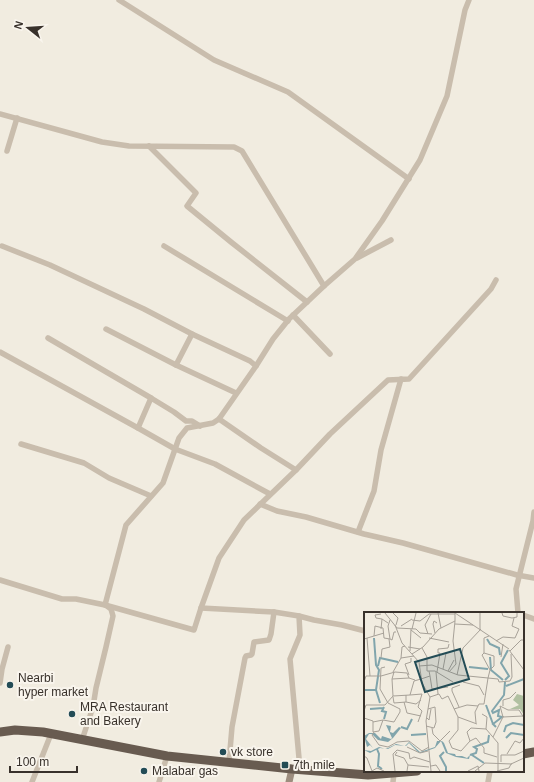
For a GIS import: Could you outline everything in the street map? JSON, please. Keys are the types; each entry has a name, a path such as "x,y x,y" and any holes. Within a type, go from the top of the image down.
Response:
{"highway":[{"path":"0,732 15,730 51,734 167,756 296,769 394,778 414,772"},
{"path":"524,754 534,752"}],"main road":[{"path":"288,782 296,769"}],"street":[{"path":"119,0 214,60 288,92 408,179"},
{"path":"355,259 382,221 420,160 447,96 465,10 469,0"},
{"path":"0,114 102,142 129,146 234,147 242,151 324,286"},
{"path":"7,151 17,118"},
{"path":"149,146 196,192 187,206 307,302"},
{"path":"105,605 126,525 163,483 179,438 187,428 213,423 219,419 256,366 273,338 293,315 355,259 391,240"},
{"path":"2,246 50,265 144,309 192,334 250,361 256,366"},
{"path":"164,246 288,321"},
{"path":"0,580 62,599 76,599 105,605 194,630 219,558 244,520 296,470 330,434 388,380 409,378 491,289 496,280"},
{"path":"293,315 330,354"},
{"path":"106,329 176,365 236,393"},
{"path":"176,365 192,334"},
{"path":"48,338 151,398 186,421 192,421 200,426"},
{"path":"0,352 175,449 215,464 270,494"},
{"path":"358,532 374,491 381,450 401,379"},
{"path":"138,428 151,398"},
{"path":"219,419 296,470"},
{"path":"21,444 84,463 109,478 151,496"},
{"path":"260,504 358,532 403,542 534,578"},
{"path":"518,612 516,589 534,512"},
{"path":"82,740 92,707 113,616 111,609 105,605"},
{"path":"201,608 274,612 364,631"},
{"path":"229,762 232,727 245,658 246,656 252,654 254,642 269,640 274,612"},
{"path":"524,615 534,619"},
{"path":"296,769 290,659 300,634 299,616"},
{"path":"0,683 8,647"},
{"path":"32,782 51,734"},
{"path":"159,782 167,756"},
{"path":"488,782 490,772"}],"place":[{"name":"Nearbi hyper market","path":"10,685"},
{"name":"MRA Restaurant and Bakery","path":"72,714"},
{"name":"vk store","path":"223,752"},
{"name":"7th mile","path":"285,765"},
{"name":"Malabar gas","path":"144,771"}]}
